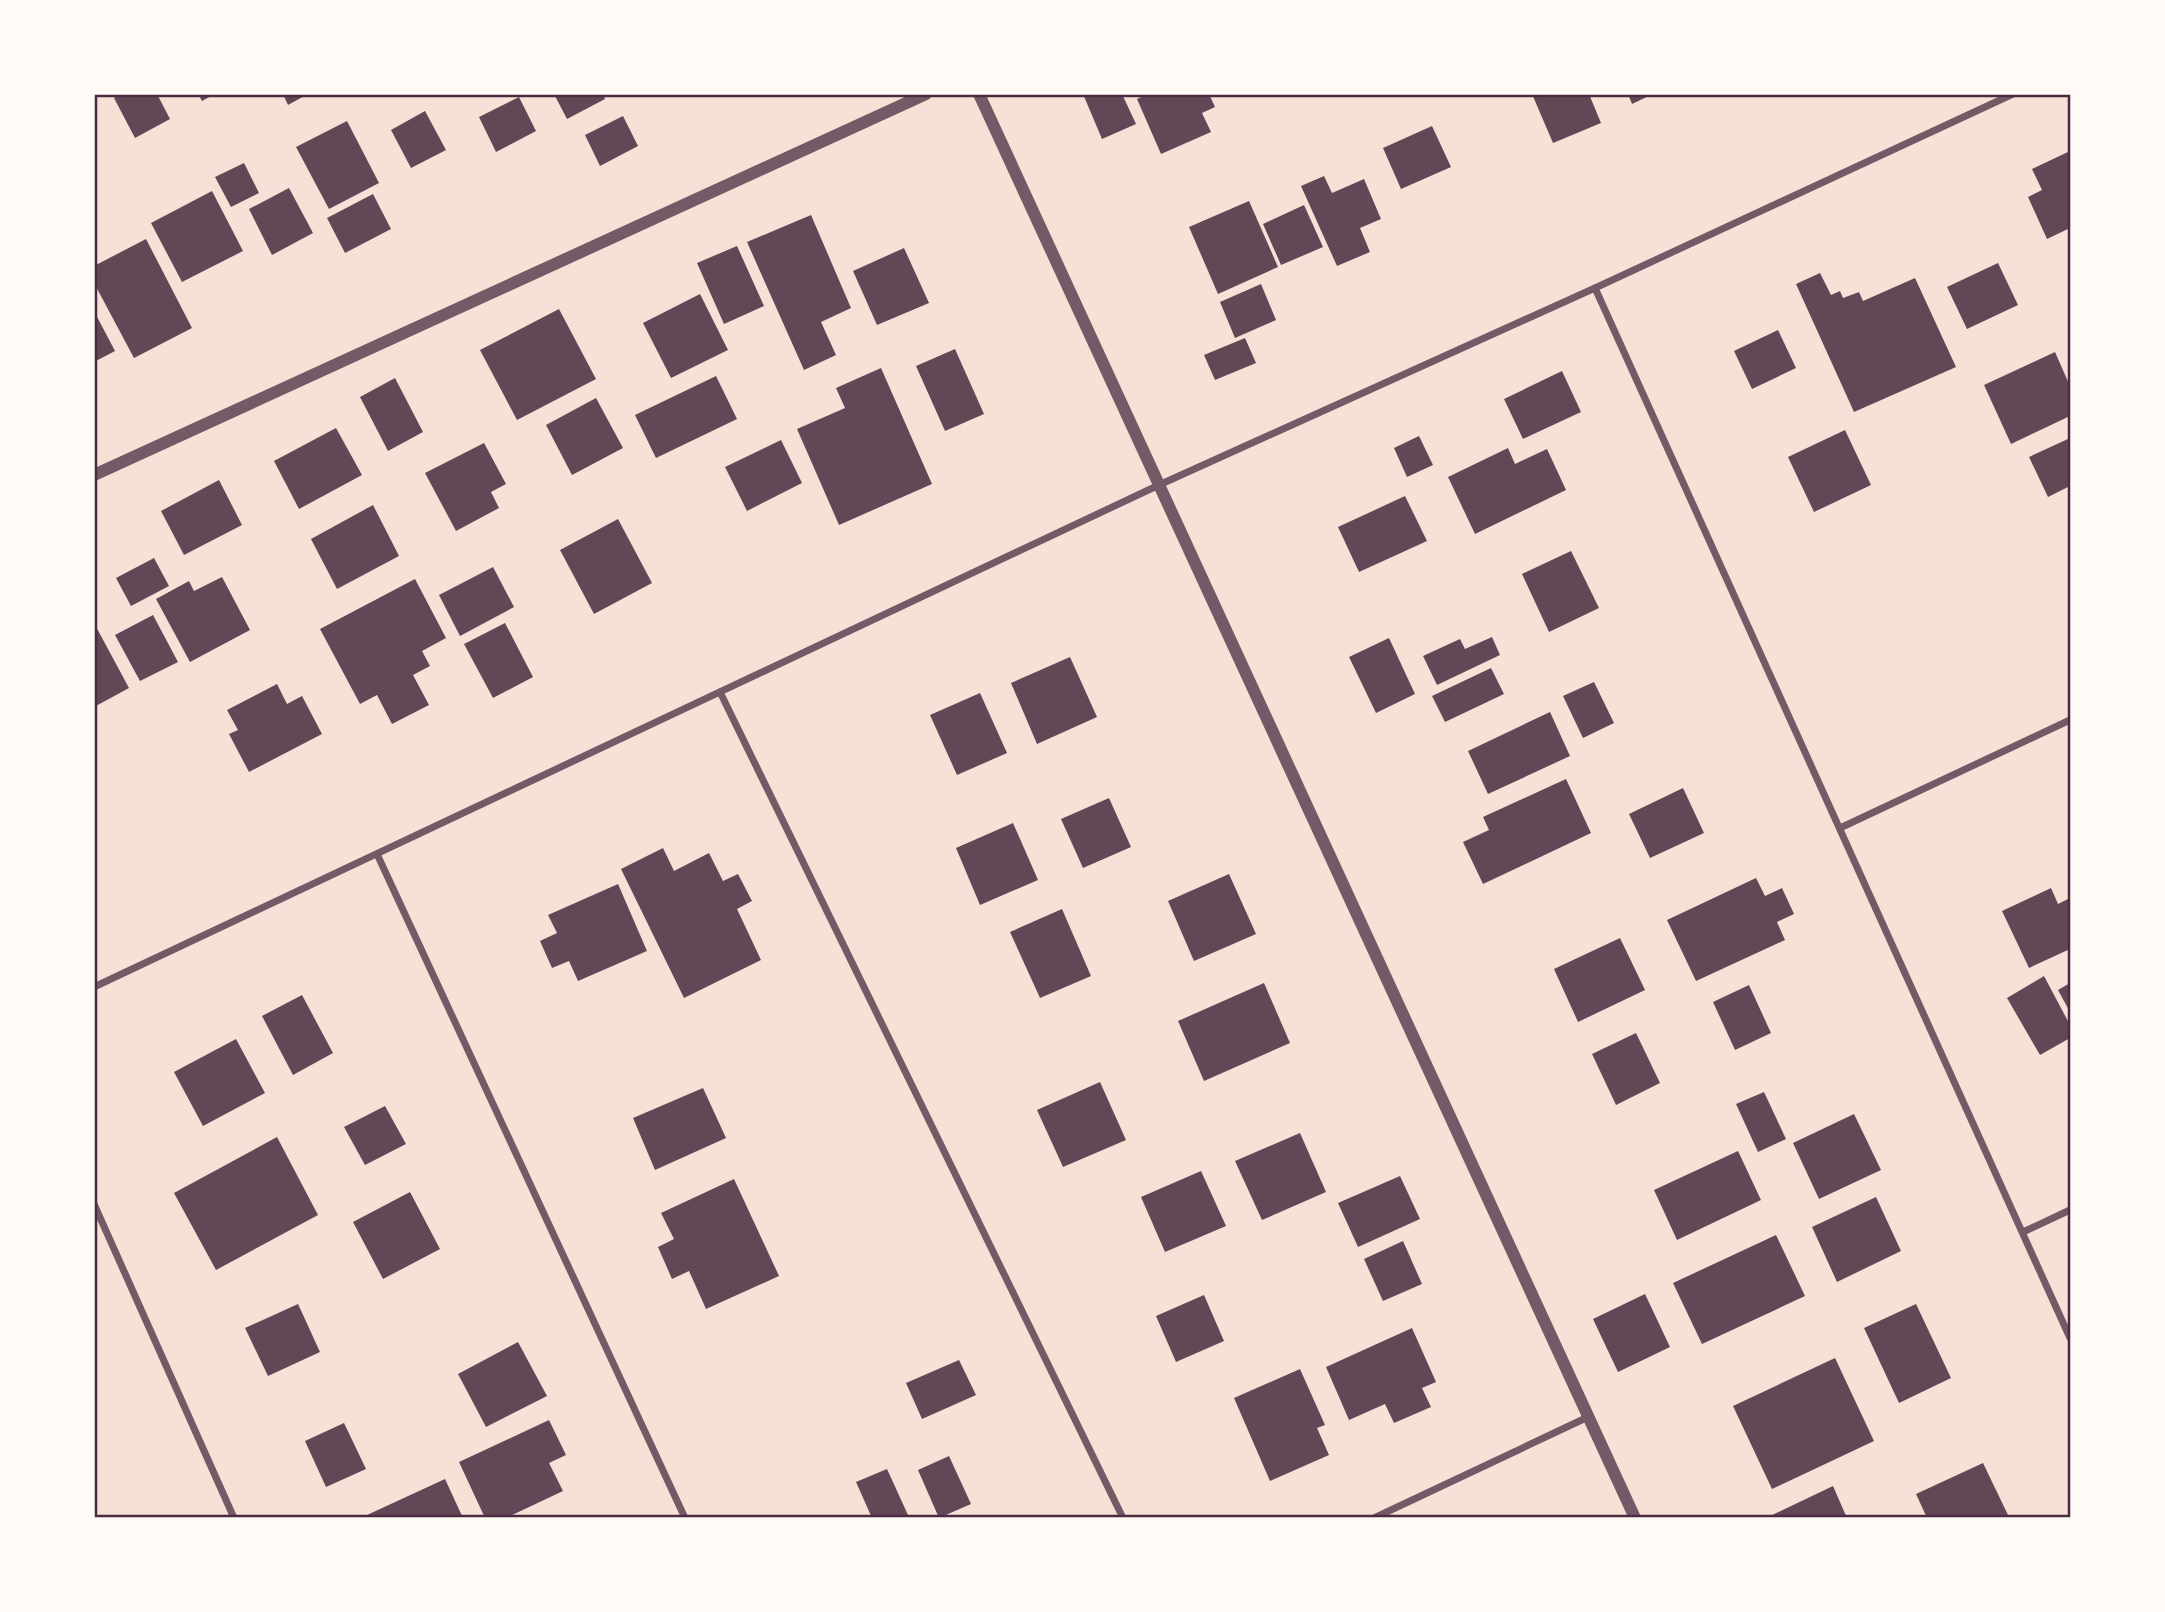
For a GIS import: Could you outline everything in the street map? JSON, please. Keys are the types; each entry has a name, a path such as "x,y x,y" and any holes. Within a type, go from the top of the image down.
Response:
{"street":[{"path":"94,475 926,94"},
{"path":"979,94 1635,1517"},
{"path":"94,987 1159,485 1595,288 2013,94"},
{"path":"1595,288 2070,1338"},
{"path":"720,692 1123,1517"},
{"path":"1840,828 2070,720"},
{"path":"377,854 685,1517"},
{"path":"94,1204 234,1517"},
{"path":"2023,1232 2070,1210"},
{"path":"1374,1517 1588,1417"}],"building":[{"path":"120,94 157,94 170,119 135,138 114,98"},
{"path":"198,94 215,94 202,101"},
{"path":"283,94 308,94 288,105"},
{"path":"554,94 603,94 605,99 567,119"},
{"path":"1083,94 1122,94 1136,124 1102,139"},
{"path":"1147,94 1209,94 1215,107 1202,113 1211,132 1161,154 1137,99"},
{"path":"1532,94 1589,94 1601,123 1553,143"},
{"path":"1628,94 1653,94 1632,104"},
{"path":"519,97 536,131 496,152 479,117"},
{"path":"425,111 446,150 411,168 391,130"},
{"path":"623,116 638,146 600,166 585,135"},
{"path":"347,121 379,183 329,209 296,147"},
{"path":"1432,126 1451,167 1401,189 1383,148"},
{"path":"2070,151 2070,228 2047,239 2028,197 2042,190 2032,169"},
{"path":"244,163 259,193 231,207 215,177"},
{"path":"1324,176 1332,193 1364,179 1381,219 1360,228 1370,252 1337,266 1301,186"},
{"path":"289,188 313,233 272,255 249,209"},
{"path":"212,191 243,251 182,282 151,223"},
{"path":"373,194 391,229 345,253 327,218"},
{"path":"1249,201 1278,267 1218,294 1189,227"},
{"path":"1304,205 1323,247 1281,265 1263,224"},
{"path":"811,215 851,308 821,322 836,355 804,370 747,242"},
{"path":"146,239 192,328 134,358 94,283 94,266"},
{"path":"737,246 764,306 724,324 697,263"},
{"path":"904,248 929,303 877,325 853,271"},
{"path":"1998,263 2018,305 1967,329 1947,287"},
{"path":"1820,273 1831,295 1840,291 1843,298 1859,292 1863,301 1915,278 1956,367 1854,412 1796,284"},
{"path":"1261,284 1276,320 1235,338 1220,302"},
{"path":"700,294 728,350 671,378 643,323"},
{"path":"559,309 596,379 517,420 480,350"},
{"path":"94,311 115,351 94,362"},
{"path":"1778,330 1796,368 1752,389 1734,351"},
{"path":"1245,338 1256,363 1215,380 1204,355"},
{"path":"955,349 984,414 945,431 916,366"},
{"path":"2055,352 2070,386 2070,416 2011,444 1984,385"},
{"path":"881,368 932,484 839,525 797,429 845,408 836,388"},
{"path":"1562,371 1581,412 1523,439 1504,399"},
{"path":"716,376 737,419 656,458 635,415"},
{"path":"395,378 423,432 388,451 360,397"},
{"path":"596,398 623,448 572,475 546,425"},
{"path":"336,428 362,475 299,509 274,461"},
{"path":"1845,430 1871,485 1814,512 1788,457"},
{"path":"1419,436 1433,465 1407,477 1394,448"},
{"path":"2070,438 2070,486 2048,497 2029,457"},
{"path":"781,440 802,483 747,511 725,467"},
{"path":"484,443 506,484 491,492 499,508 456,531 425,473"},
{"path":"1508,448 1515,464 1547,449 1566,490 1475,534 1448,477"},
{"path":"219,480 242,525 184,555 161,511"},
{"path":"1405,496 1427,541 1359,572 1338,527"},
{"path":"373,505 399,556 337,589 311,539"},
{"path":"618,519 652,583 594,614 560,550"},
{"path":"1571,551 1599,608 1549,632 1522,574"},
{"path":"154,558 169,586 131,606 116,578"},
{"path":"493,567 514,607 460,636 439,595"},
{"path":"222,577 250,630 190,662 156,599 189,581 194,591"},
{"path":"415,579 446,638 422,651 430,666 413,675 429,705 392,724 377,695 360,704 320,629"},
{"path":"153,615 178,662 140,681 115,635"},
{"path":"94,623 129,688 94,707"},
{"path":"505,623 533,677 493,698 464,644"},
{"path":"1492,637 1500,655 1437,685 1423,656 1460,639 1465,649"},
{"path":"1389,638 1415,694 1376,713 1349,657"},
{"path":"1070,657 1097,717 1037,744 1011,683"},
{"path":"1491,668 1504,694 1445,722 1432,696"},
{"path":"1594,682 1614,723 1583,738 1563,696"},
{"path":"277,684 287,704 302,696 322,734 249,772 229,734 238,730 227,710"},
{"path":"980,693 1007,753 957,775 930,715"},
{"path":"1550,712 1570,756 1488,794 1468,751"},
{"path":"1566,779 1591,833 1483,884 1463,842 1489,830 1483,817"},
{"path":"1683,788 1704,833 1650,858 1629,814"},
{"path":"1109,798 1131,847 1083,868 1061,819"},
{"path":"1013,823 1038,880 980,905 956,848"},
{"path":"663,848 674,871 709,853 723,881 738,874 752,901 737,909 761,960 684,998 621,869"},
{"path":"1229,874 1256,934 1194,961 1168,901"},
{"path":"1756,878 1765,896 1782,888 1794,914 1777,922 1785,940 1696,981 1667,920"},
{"path":"618,884 647,951 578,981 569,961 552,968 540,941 557,933 548,915"},
{"path":"2051,888 2058,904 2070,898 2070,949 2029,968 2002,911"},
{"path":"1062,909 1091,976 1040,998 1010,932"},
{"path":"1620,938 1645,990 1578,1022 1554,969"},
{"path":"2044,976 2070,1025 2070,1038 2040,1055 2007,998"},
{"path":"1264,983 1290,1043 1204,1081 1178,1021"},
{"path":"2070,983 2070,1012 2058,990"},
{"path":"1749,985 1771,1033 1735,1050 1713,1002"},
{"path":"302,995 333,1053 293,1075 262,1016"},
{"path":"1636,1033 1660,1083 1616,1105 1592,1054"},
{"path":"236,1039 265,1093 203,1126 174,1072"},
{"path":"1100,1082 1126,1140 1063,1167 1037,1110"},
{"path":"703,1088 726,1138 655,1170 633,1118"},
{"path":"1764,1092 1786,1139 1758,1152 1736,1104"},
{"path":"385,1106 406,1144 365,1165 344,1127"},
{"path":"1854,1114 1881,1170 1819,1199 1793,1143"},
{"path":"1300,1133 1326,1192 1262,1220 1235,1161"},
{"path":"277,1137 318,1215 216,1270 174,1193"},
{"path":"1738,1151 1761,1200 1677,1240 1654,1190"},
{"path":"1201,1171 1226,1226 1165,1252 1141,1197"},
{"path":"1400,1176 1420,1219 1358,1247 1338,1203"},
{"path":"734,1179 779,1276 706,1309 689,1271 672,1279 658,1247 674,1239 661,1213"},
{"path":"410,1192 440,1249 383,1279 353,1222"},
{"path":"1876,1197 1901,1251 1837,1282 1812,1227"},
{"path":"1776,1235 1805,1296 1702,1344 1673,1283"},
{"path":"1403,1241 1422,1284 1383,1301 1364,1259"},
{"path":"1645,1294 1670,1347 1618,1372 1593,1319"},
{"path":"1204,1295 1224,1341 1176,1362 1156,1316"},
{"path":"298,1304 320,1352 268,1376 245,1328"},
{"path":"1916,1304 1951,1378 1899,1403 1864,1328"},
{"path":"1412,1328 1436,1382 1422,1388 1431,1407 1394,1423 1385,1404 1349,1420 1326,1367"},
{"path":"518,1342 547,1396 486,1427 458,1374"},
{"path":"1835,1358 1874,1441 1772,1489 1733,1406"},
{"path":"959,1360 976,1395 922,1419 906,1383"},
{"path":"1300,1369 1325,1425 1317,1428 1329,1455 1270,1481 1234,1398"},
{"path":"549,1420 566,1455 549,1463 563,1491 506,1518 485,1518 459,1462"},
{"path":"344,1423 366,1469 326,1487 305,1441"},
{"path":"949,1456 971,1504 939,1518 918,1470"},
{"path":"1983,1463 2008,1515 2004,1518 1927,1518 1916,1494"},
{"path":"887,1469 908,1515 902,1518 872,1518 856,1482"},
{"path":"445,1479 463,1518 368,1518 367,1515"},
{"path":"1833,1486 1847,1518 1766,1518"}]}
